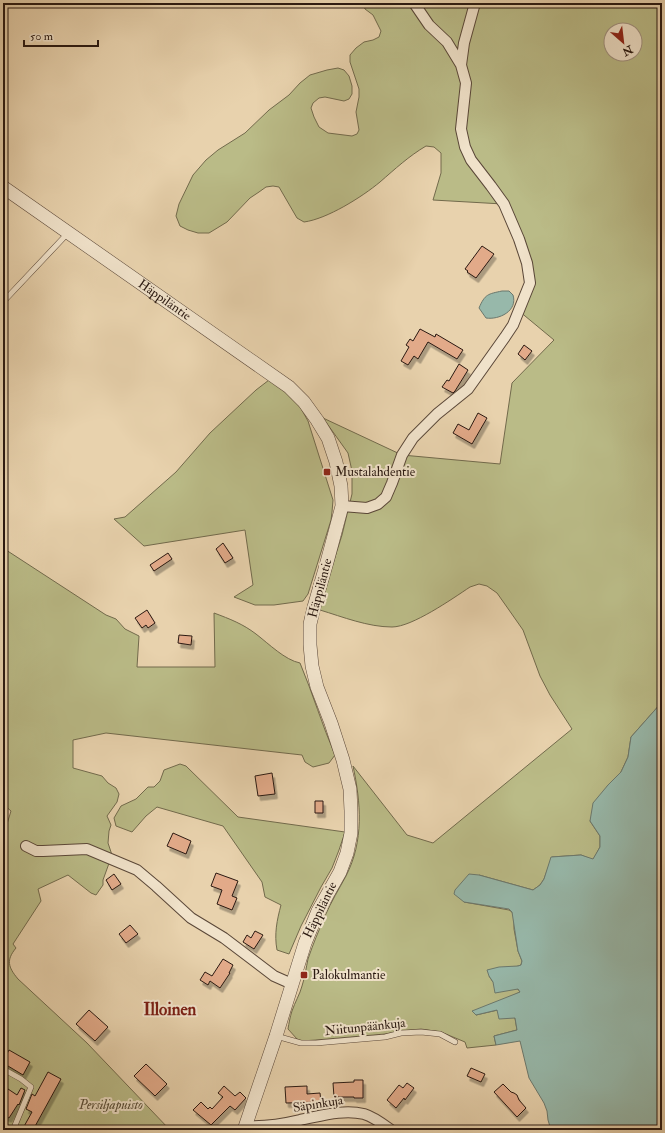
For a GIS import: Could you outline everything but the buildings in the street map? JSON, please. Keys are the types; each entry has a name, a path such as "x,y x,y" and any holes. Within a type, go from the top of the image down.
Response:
{"street":[{"path":"414,3 430,24 447,42 462,65"},
{"path":"342,506 367,508 378,504 386,497 402,455 413,438 437,414 468,389 513,324 530,283 527,263 519,239 504,204 471,160 465,147 461,129 466,83 462,65 464,43 475,3"},
{"name":"Häppiläntie","path":"3,187 289,387 304,402 317,420 328,438 335,458 341,486 342,506 310,624 310,645 312,666 317,687 343,760 350,789 351,833 347,853 340,872 328,890 305,943 245,1128"},
{"path":"26,846 36,851 87,849 137,870 191,918 230,943 274,976 292,984"},
{"name":"Säpinkuja","path":"245,1128 299,1121 339,1112 352,1112 374,1119 391,1130"}],"lane":[{"path":"3,302 68,232"},
{"name":"Niitunpäänkuja","path":"276,1036 301,1043 316,1043 385,1037 401,1033 421,1032 440,1034 455,1042"},
{"path":"3,1069 21,1079 31,1087 13,1130"}],"green space":[{"path":"363,3 662,3 662,702 631,737 628,757 621,772 608,785 590,821 600,836 600,847 593,860 581,855 552,857 544,879 540,885 533,890 479,875 464,902 509,910 512,912 514,917 514,929 518,951 522,961 521,965 489,976 493,982 518,989 520,992 476,1015 498,1010 515,1018 517,1030 494,1036 496,1045 467,1048 465,1042 441,1032 421,1029 385,1034 301,1041 297,1039 288,1029 292,1011 303,983 312,948 327,911 352,863 356,849 359,808 353,766 407,835 433,843 572,729 550,695 540,676 523,630 497,593 487,586 479,584 470,587 421,618 400,626 383,627 320,610 342,535 352,494 352,471 348,453 323,418 402,455 500,464 512,383 554,340 519,311 530,283 503,204 433,200 441,173 441,153 434,147 426,146 408,158 364,194 333,212 313,220 304,222 297,218 279,187 273,186 266,187 250,198 227,222 209,233 198,233 180,226 176,216 179,204 193,175 206,160 218,150 245,133 310,75 338,68 344,70 349,76 352,86 352,94 349,99 344,101 325,97 319,98 313,103 311,108 319,127 328,133 352,136 357,134 359,130 356,112 359,89 350,62 350,55 364,42 379,37 381,31 373,15 365,9"},
{"path":"269,380 286,391 299,405 308,421 333,500 331,520 308,594 303,601 274,605 255,605 234,597 253,585 245,530 144,546 114,519 125,517 176,472 210,433 256,390"},
{"name":"Persiljapuisto","path":"3,548 106,615 116,619 125,629 139,636 137,667 215,667 214,613 246,627 289,659 300,663 335,755 329,763 313,767 305,762 302,755 106,733 73,740 73,768 102,776 108,783 116,788 119,794 117,802 107,816 111,825 108,843 112,855 103,880 103,885 96,895 91,893 68,875 38,889 41,901 13,944 16,948 11,956 10,967 18,979 87,1043 170,1130 3,1130 3,837 11,811 3,804"},
{"path":"180,764 186,766 238,817 345,832 332,868 301,926 289,954 277,950 276,927 281,905 265,897 262,882 223,826 157,807 146,816 132,832 116,826 114,818 121,806 136,799 148,787 154,787 160,781 164,770"}],"shaded area":[{"path":"509,291 513,295 513,306 502,316 496,318 486,318 479,308 483,300 490,294"},
{"path":"662,702 662,1130 551,1130 544,1103 529,1078 520,1041 496,1045 494,1036 517,1030 515,1018 499,1019 497,1010 476,1015 472,1011 520,992 518,989 495,993 493,982 487,970 499,967 521,965 522,961 518,951 512,912 509,909 464,902 454,894 455,890 469,874 479,875 533,890 540,885 544,879 551,857 581,855 593,859 600,847 600,836 590,821 593,803 621,772 628,757 631,737"}],"place":[{"name":"Mustalahdentie","path":"327,472"},
{"name":"Palokulmantie","path":"304,975"}],"district":[{"name":"Illoinen","path":"170,1009"}]}
